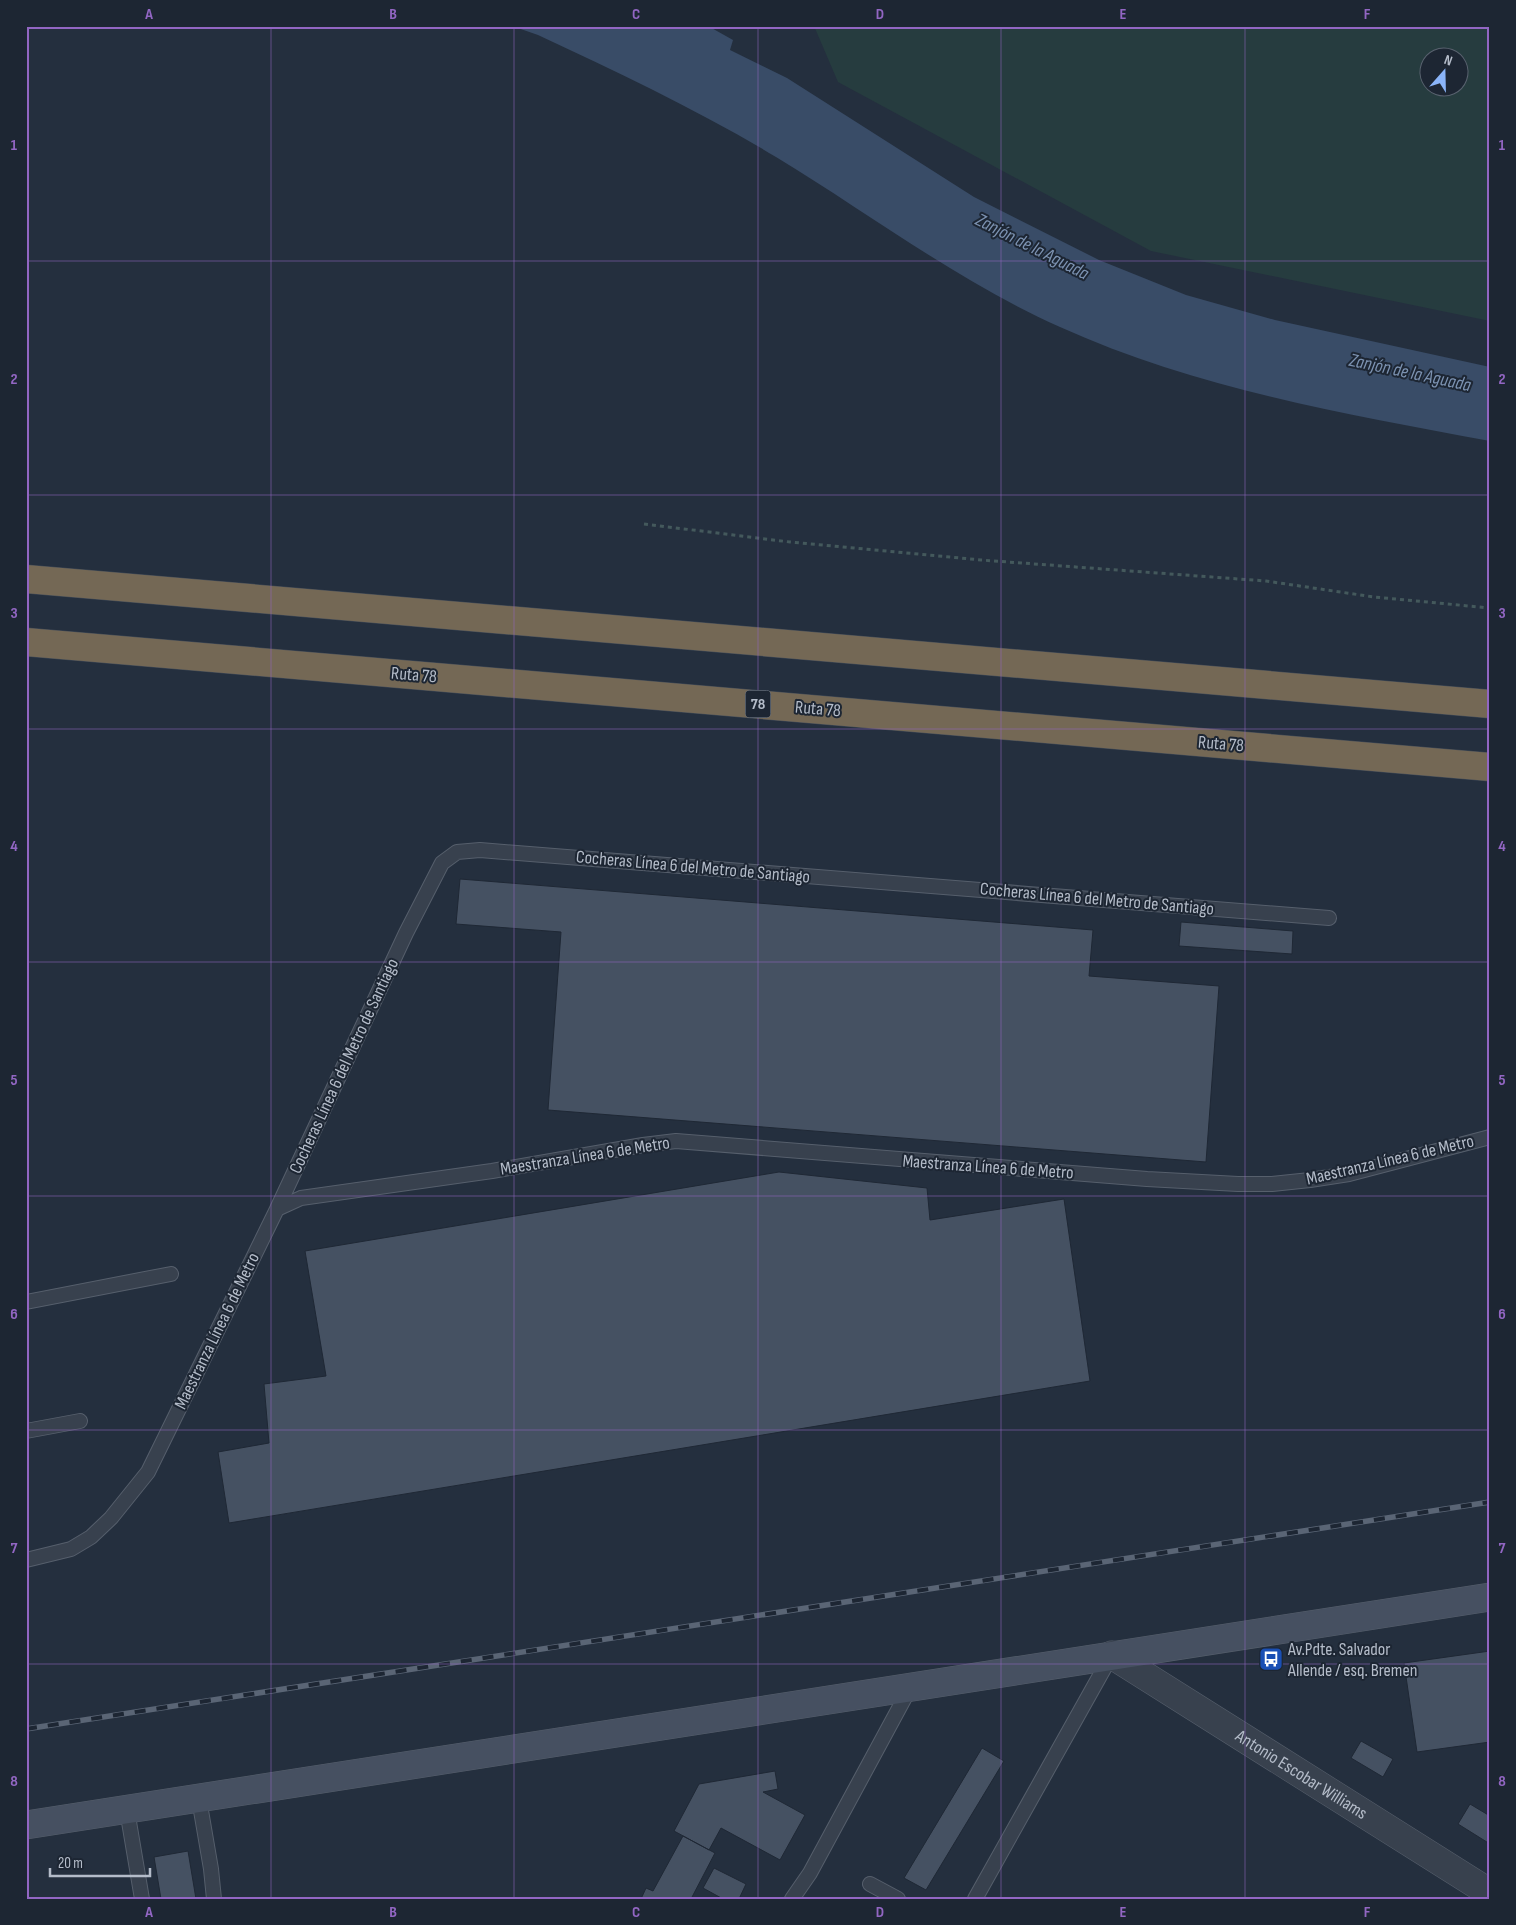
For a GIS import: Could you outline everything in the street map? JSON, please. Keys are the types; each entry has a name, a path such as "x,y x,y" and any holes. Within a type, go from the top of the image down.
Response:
{"highway":[{"path":"26,579 1490,704"},
{"name":"Ruta 78","path":"26,642 1490,767"}],"main road":[{"path":"26,1825 1490,1597"}],"street":[{"name":"Antonio Escobar Williams","path":"1112,1655 1490,1893"}],"lane":[{"name":"Cocheras Línea 6 del Metro de Santiago","path":"277,1209 406,933 442,863 457,852 480,850 1329,918"},
{"name":"Maestranza Línea 6 de Metro","path":"26,1560 71,1549 91,1536 111,1518 148,1472 277,1209 301,1198 492,1171 643,1145 676,1142 1147,1179 1272,1184 1349,1174 1490,1137"},
{"path":"26,1302 171,1274"},
{"path":"26,1431 80,1421"},
{"path":"975,1899 1112,1655"},
{"path":"792,1899 810,1873 910,1688"},
{"path":"199,1799 214,1899"},
{"path":"127,1810 142,1899"},
{"path":"870,1884 898,1899"}],"path":[{"path":"644,524 790,542 962,558 1266,581 1374,597 1490,608"}],"green space":[{"path":"814,26 1490,26 1490,321 1151,251 838,82"}],"water":[{"name":"Zanjón de la Aguada","path":"512,26 708,26 733,40 730,50 787,78 974,197 1099,260 1186,295 1275,320 1490,367 1490,441 1325,409 1217,383 1164,367 1060,327 986,289 776,157 718,124 599,64 538,35"}],"building":[{"path":"460,879 1093,930 1089,976 1219,986 1206,1162 548,1110 561,932 456,924"},
{"path":"1181,922 1293,931 1292,954 1179,946"},
{"path":"779,1172 927,1188 930,1220 1064,1199 1090,1381 229,1523 218,1452 269,1443 264,1384 326,1376 305,1251"},
{"path":"1490,1651 1490,1742 1417,1752 1404,1663"},
{"path":"1361,1741 1393,1759 1383,1777 1351,1758"},
{"path":"982,1748 1004,1761 926,1890 904,1878"},
{"path":"775,1771 778,1789 763,1792 805,1815 780,1860 721,1828 709,1850 674,1831 699,1784"},
{"path":"1470,1804 1490,1816 1490,1844 1458,1824"},
{"path":"683,1836 715,1853 691,1899 641,1899 646,1888 653,1891"},
{"path":"188,1851 196,1899 161,1899 154,1857"},
{"path":"714,1868 746,1884 739,1899 723,1899 703,1888"}],"railway":[{"path":"26,1729 1490,1502"}],"place":[{"name":"Av.Pdte. Salvador Allende / esq. Bremen","path":"1271,1659"}]}
